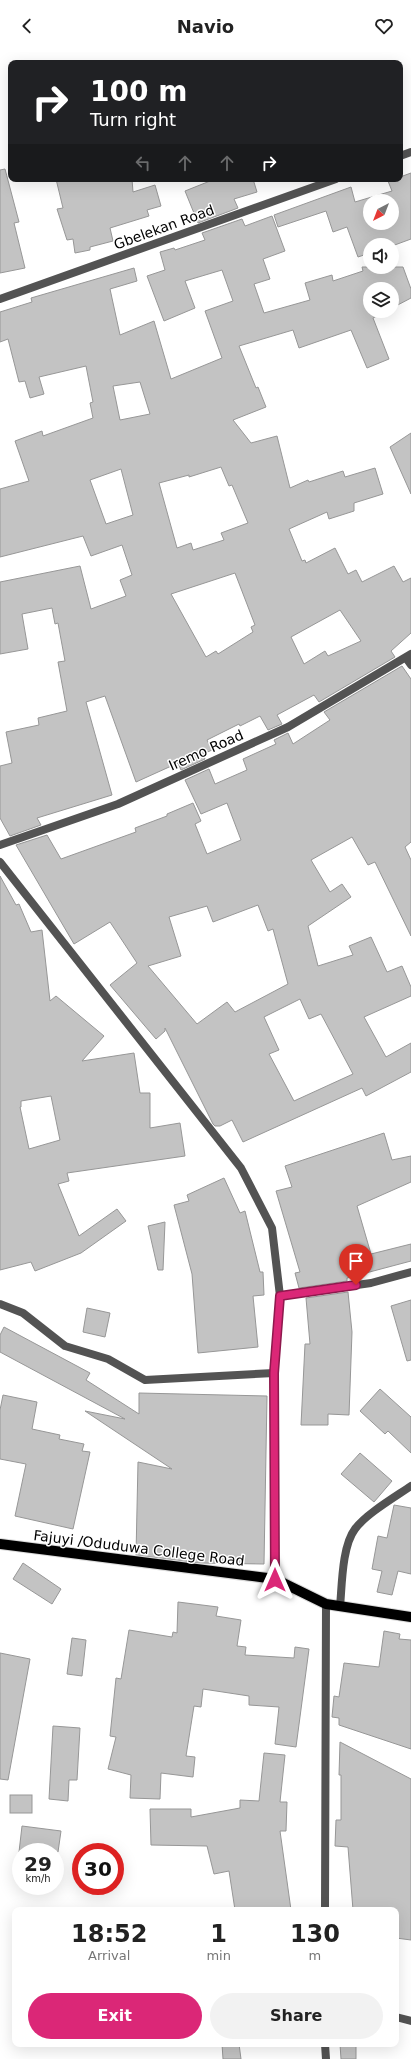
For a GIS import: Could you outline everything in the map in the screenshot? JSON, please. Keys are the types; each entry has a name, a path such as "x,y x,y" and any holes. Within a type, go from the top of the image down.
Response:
{"main road":[{"name":"Fajuyi /Oduduwa College Road","path":"0,1544 275,1580 326,1604 411,1617"}],"street":[{"name":"Gbelekan Road","path":"0,299 328,182"},
{"path":"408,656 411,665"},
{"name":"Iremo Road","path":"0,845 118,804 288,727 408,656"},
{"path":"0,862 241,1168 272,1228 280,1296 274,1373 275,1580"},
{"path":"280,1296 371,1283 411,1272"},
{"path":"0,1304 24,1313 65,1346 108,1359 145,1380 274,1373"},
{"path":"340,1607 346,1548 354,1529 378,1509 411,1486"},
{"path":"325,1907 326,1604"},
{"path":"399,2018 411,2021"},
{"path":"325,2047 326,2059"}],"building":[{"path":"5,169 19,222 14,223 25,268 0,273 0,170"},
{"path":"411,173 411,239 399,243 399,238 363,238 363,255 358,257 347,227 333,232 326,211 278,227 274,215 351,187 355,202 363,200 363,230 399,230 399,194 382,194 392,191 388,182 403,182 403,176"},
{"path":"57,182 132,182 133,192 155,185 161,206 147,210 149,216 110,228 113,241 90,247 90,250 75,253 73,239 67,240 57,209 63,208"},
{"path":"208,182 254,182 257,192 234,199 238,208 198,223 185,191"},
{"path":"272,216 285,251 263,259 270,279 254,284 264,313 310,300 305,283 332,275 333,281 363,271 363,274 399,274 399,267 403,267 411,289 411,298 399,304 399,282 363,282 363,318 373,318 389,359 367,368 351,330 299,348 293,330 239,346 256,388 258,387 266,407 233,420 251,443 277,436 290,488 308,480 309,482 343,471 345,477 375,468 383,494 354,503 354,511 329,519 327,512 289,529 302,561 305,560 306,563 335,548 348,574 356,570 362,582 394,566 403,582 411,578 411,633 391,651 395,657 319,702 314,695 277,715 282,724 268,730 260,716 240,726 239,724 207,740 212,750 203,754 205,759 181,770 178,763 136,782 105,696 86,702 112,795 37,818 41,825 10,836 0,818 0,766 12,763 6,732 39,725 38,718 67,711 58,662 65,661 58,623 55,624 52,608 22,614 28,649 0,654 0,582 80,566 91,609 126,596 120,580 132,575 122,545 91,556 83,536 0,557 0,489 29,481 15,441 42,431 43,436 93,418 90,403 93,402 86,366 39,377 44,394 30,398 25,381 19,382 8,339 0,342 0,312 32,302 31,298 134,268 137,281 110,289 120,335 154,321 171,379 222,358 205,311 233,301 222,270 185,281 195,308 164,321 147,276 165,270 160,252 174,248 175,250 205,240 202,233 242,219 245,226","holes":["140,382 150,414 120,420 113,386","221,467 229,486 232,485 248,523 221,533 224,540 193,550 191,543 177,548 159,483 189,475 189,477","121,469 133,515 106,524 90,480","235,573 255,625 251,627 253,632 218,654 216,651 206,657 171,594","340,610 361,641 328,656 325,651 304,664 291,637"]},
{"path":"411,433 411,494 390,447"},
{"path":"402,666 411,679 411,842 405,847 411,860 411,936 375,862 368,865 352,837 311,860 330,892 342,884 351,897 308,926 318,966 353,955 349,946 371,937 387,972 402,966 411,987 411,996 364,1017 386,1057 411,1043 411,1072 366,1096 362,1088 243,1142 232,1120 220,1126 215,1126 213,1124 165,1028 165,1031 156,1039 110,985 137,963 110,922 74,944 16,845 47,835 61,859 136,832 135,828 167,816 167,814 193,803 201,821 195,824 207,854 241,840 227,803 201,814 185,780 209,769 215,784 247,770 243,759 276,744 274,740 288,733 293,744 330,720 324,712","holes":["258,905 268,931 273,929 288,984 235,1012 227,1002 197,1024 148,966 181,956 169,917 207,906 213,922","300,999 309,1019 321,1014 353,1074 294,1101 269,1054 279,1050 264,1017"]},
{"path":"0,876 16,905 19,904 31,932 42,930 50,1001 56,996 104,1036 82,1061 134,1053 140,1093 150,1093 150,1128 180,1123 185,1156 67,1173 69,1181 58,1184 79,1236 117,1209 126,1221 81,1253 35,1271 31,1262 0,1270","holes":["51,1096 60,1140 29,1149 20,1107 21,1101"]},
{"path":"384,1133 392,1160 411,1156 411,1182 357,1206 371,1254 411,1244 411,1261 347,1278 347,1281 299,1288 295,1273 300,1272 276,1191 292,1187 285,1166"},
{"path":"224,1178 240,1213 245,1211 260,1272 263,1272 264,1295 253,1296 258,1347 198,1353 192,1274 174,1205 189,1201 187,1195"},
{"path":"165,1222 163,1270 158,1270 148,1226"},
{"path":"348,1292 352,1332 349,1415 328,1414 328,1425 301,1425 305,1344 310,1344 306,1298"},
{"path":"411,1300 411,1360 407,1361 391,1306"},
{"path":"87,1308 110,1313 105,1337 83,1332"},
{"path":"4,1327 90,1373 86,1380 139,1414 139,1393 267,1396 264,1564 199,1563 136,1555 138,1462 172,1469 85,1411 125,1419 0,1352 0,1335"},
{"path":"380,1389 411,1417 411,1453 388,1431 385,1434 360,1411"},
{"path":"3,1395 37,1402 32,1429 60,1435 59,1439 84,1444 82,1451 90,1452 73,1529 15,1516 26,1464 0,1459 0,1410"},
{"path":"360,1453 392,1481 374,1502 341,1474"},
{"path":"394,1505 411,1508 411,1574 398,1571 392,1595 377,1592 382,1571 372,1569 378,1536 387,1538"},
{"path":"23,1563 61,1589 52,1604 13,1579"},
{"path":"178,1602 218,1607 216,1616 241,1620 237,1646 246,1647 245,1655 294,1658 295,1647 309,1649 296,1747 275,1744 279,1707 249,1705 249,1696 203,1689 201,1707 194,1706 186,1756 195,1757 193,1777 161,1773 160,1799 130,1798 131,1775 108,1769 116,1737 110,1736 116,1678 121,1679 129,1630 172,1637 173,1632 177,1633"},
{"path":"384,1631 400,1634 399,1639 411,1640 411,1749 339,1725 339,1718 332,1717 334,1696 339,1697 344,1663 379,1667"},
{"path":"72,1638 86,1640 82,1676 67,1674"},
{"path":"0,1653 30,1659 8,1780 0,1779"},
{"path":"53,1726 80,1728 77,1780 69,1780 68,1801 49,1799"},
{"path":"340,1742 411,1779 411,1940 399,1938 399,1907 353,1907 348,1847 335,1846 336,1820 341,1820 341,1775 339,1775"},
{"path":"264,1753 285,1755 280,1802 287,1802 286,1831 280,1831 291,1907 235,1907 229,1871 214,1874 207,1846 151,1845 150,1809 191,1809 191,1817 240,1808 240,1800 259,1801"},
{"path":"10,1795 32,1795 32,1813 10,1813"},
{"path":"22,1826 61,1831 59,1843 20,1843"},
{"path":"222,2047 239,2047 241,2059 223,2059"},
{"path":"340,2047 356,2047 356,2059 341,2059"}],"route":[{"path":"275,1580 274,1373 280,1296 356,1285"}]}
